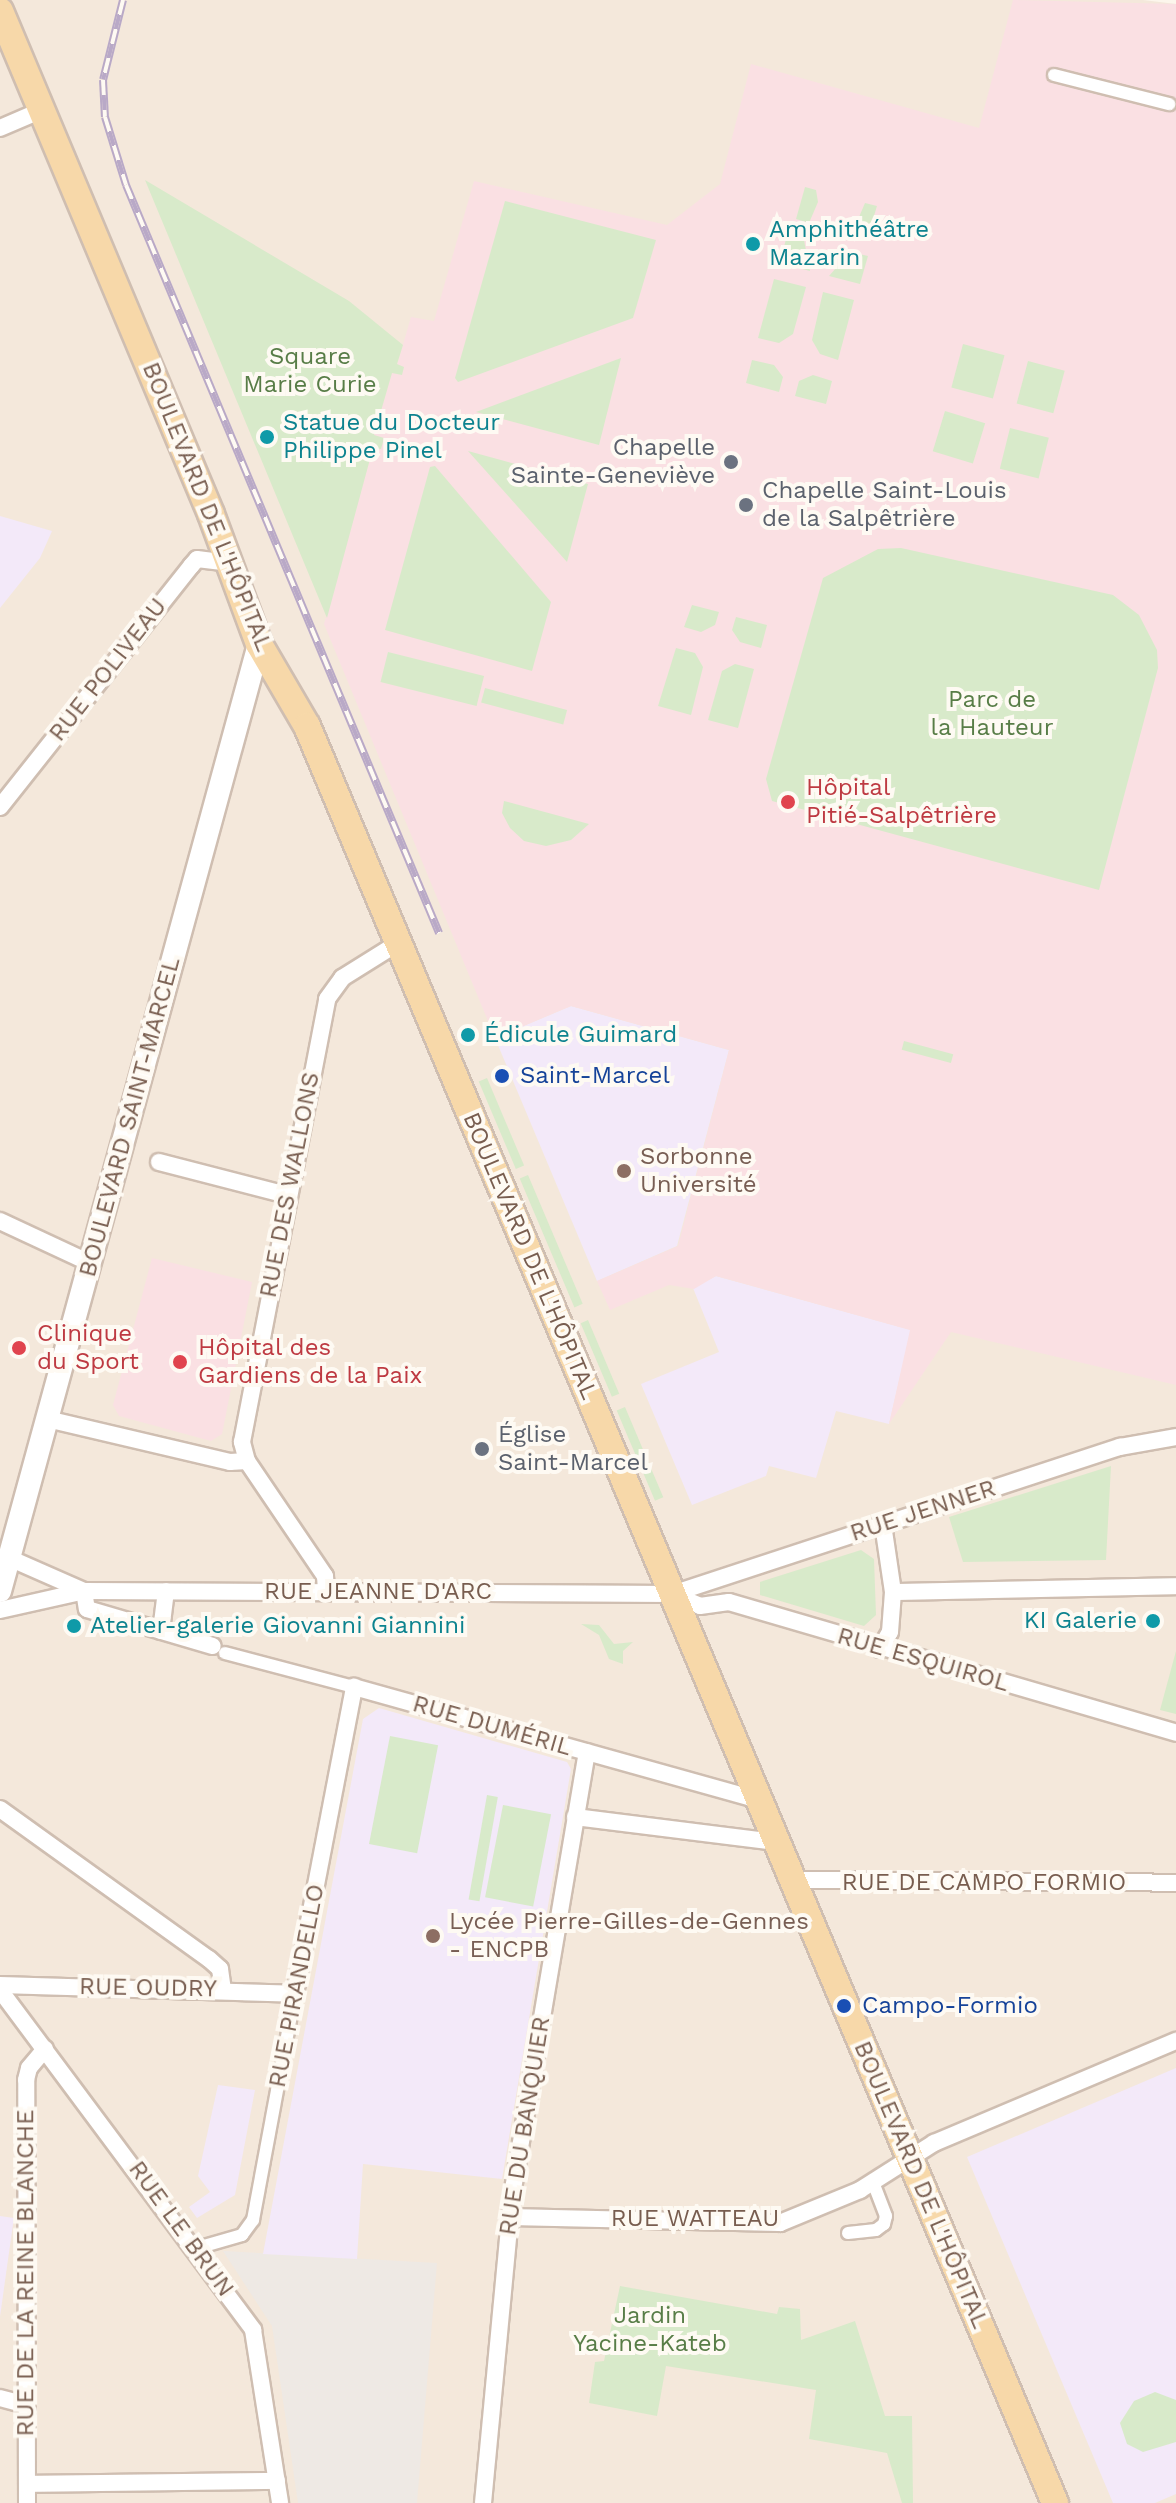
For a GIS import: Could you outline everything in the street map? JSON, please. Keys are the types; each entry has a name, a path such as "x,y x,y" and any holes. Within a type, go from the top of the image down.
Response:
{"main road":[{"name":"BOULEVARD DE L'HÔPITAL","path":"0,11 229,563 259,644 307,726 1055,2503"},
{"name":"BOULEVARD SAINT-MARCEL","path":"0,1591 259,644"}],"street":[{"path":"1054,75 1169,104"},
{"path":"0,128 42,110"},
{"name":"RUE POLIVEAU","path":"0,807 197,559 229,563"},
{"name":"RUE DES WALLONS","path":"247,1461 242,1442 327,999 342,978 398,943"},
{"path":"159,1162 287,1195"},
{"path":"0,1221 90,1263"},
{"path":"47,1419 230,1462 247,1461 325,1576 326,1591"},
{"name":"RUE JENNER","path":"672,1594 1120,1447 1176,1437"},
{"path":"880,1649 890,1632 893,1592 883,1524"},
{"name":"RUE JEANNE D'ARC","path":"9,1558 84,1591"},
{"path":"893,1592 1176,1586"},
{"name":"RUE JEANNE D'ARC","path":"0,1610 84,1591 672,1594"},
{"name":"RUE DUMÉRIL","path":"84,1591 87,1609 219,1650 759,1800"},
{"path":"161,1631 166,1591"},
{"name":"RUE ESQUIROL","path":"672,1594 700,1606 729,1602 880,1649 1176,1733"},
{"name":"RUE PIRANDELLO","path":"197,2248 242,2235 253,2220 354,1687"},
{"name":"RUE DU BANQUIER","path":"483,2503 510,2217 587,1752"},
{"path":"0,1809 209,1959 220,1969 223,1990"},
{"path":"575,1817 776,1842"},
{"name":"RUE DE CAMPO FORMIO","path":"792,1880 1176,1883"},
{"name":"RUE OUDRY","path":"0,1988 223,1990 295,1994"},
{"name":"RUE LE BRUN","path":"0,1988 197,2248 253,2330 280,2503"},
{"name":"RUE WATTEAU","path":"510,2217 780,2223 873,2182 934,2143 1176,2041"},
{"name":"RUE DE LA REINE BLANCHE","path":"27,2503 26,2080 29,2068 45,2049"},
{"path":"848,2233 876,2230 884,2224 886,2216 873,2182"},
{"path":"0,2398 26,2405"},
{"path":"27,2484 277,2481"}],"shaded area":[{"path":"0,0 1143,0 1176,4 1176,2503 0,2503"},
{"name":"Hôpital Pitié-Salpêtrière","path":"1013,0 1176,4 1176,1385 951,1332 889,1424 910,1330 716,1276 694,1289 669,1285 610,1310 597,1281 678,1246 729,1050 571,1006 495,1038 324,624 373,448 381,449 384,439 374,436 392,372 402,374 404,367 397,365 411,317 434,321 474,181 667,225 720,184 751,64 979,128"},
{"path":"0,516 52,531 40,558 0,608"},
{"name":"Sorbonne Université","path":"571,1006 729,1050 677,1246 597,1281 495,1038"},
{"name":"Hôpital des Gardiens de la Paix","path":"152,1258 252,1282 222,1434 211,1441 119,1416 113,1405"},
{"path":"716,1276 911,1330 889,1424 836,1411 816,1478 769,1466 766,1476 692,1505 641,1384 719,1352 693,1288"},
{"name":"Lycée Pierre-Gilles-de-Gennes - ENCPB","path":"379,1708 567,1762 571,1769 502,2179 363,2164 357,2259 263,2254 363,1719"},
{"path":"1176,2068 1176,2494 1155,2503 1113,2503 967,2157"},
{"path":"218,2085 255,2090 235,2195 197,2218 189,2207 210,2192 198,2176"},
{"path":"0,2216 14,2218 0,2317"},
{"path":"223,2251 437,2263 417,2503 298,2503 272,2326"}],"green space":[{"name":"Square Marie Curie","path":"145,180 349,301 403,345 397,364 404,367 402,375 392,373 374,435 384,438 381,449 373,448 327,618"},
{"path":"805,187 816,190 818,202 809,223 796,219"},
{"path":"505,201 656,240 633,318 458,382 455,378"},
{"path":"865,203 877,206 867,239 853,231"},
{"path":"787,235 804,240 810,271 780,263"},
{"path":"850,252 868,256 860,284 829,276"},
{"path":"774,279 806,287 793,334 779,343 758,338"},
{"path":"823,292 854,300 838,360 820,354 812,340"},
{"path":"963,344 1005,355 993,399 951,387"},
{"path":"621,358 599,445 476,412"},
{"path":"752,360 774,365 783,377 779,392 746,383"},
{"path":"1028,361 1065,371 1053,413 1017,404"},
{"path":"813,375 832,381 826,404 795,396 799,381"},
{"path":"945,411 985,423 973,463 933,451"},
{"path":"1010,428 1049,438 1039,478 1000,469"},
{"path":"468,451 588,484 567,562"},
{"path":"435,466 551,602 532,671 385,630 430,467"},
{"name":"Parc de la Hauteur","path":"901,548 1113,595 1139,615 1157,650 1158,668 1099,890 772,801 766,779 823,578 878,549"},
{"path":"692,605 719,612 715,625 701,632 684,627"},
{"path":"736,617 767,625 761,648 740,642 732,630"},
{"path":"676,648 695,653 703,667 691,715 658,706"},
{"path":"388,652 484,676 477,706 381,682"},
{"path":"735,664 754,669 738,728 708,720 722,671"},
{"path":"485,688 567,710 563,724 481,702"},
{"path":"504,801 589,824 571,840 546,846 524,841 510,828 502,813"},
{"path":"904,1041 953,1054 951,1063 902,1050"},
{"path":"487,1078 524,1165 516,1169 479,1082"},
{"path":"528,1175 583,1304 574,1307 520,1179"},
{"path":"588,1320 619,1394 612,1397 581,1323"},
{"path":"625,1407 663,1497 655,1501 617,1411"},
{"path":"1111,1466 1106,1560 963,1562 949,1517"},
{"path":"861,1550 874,1559 876,1615 864,1626 760,1595 760,1582"},
{"path":"581,1624 599,1625 614,1644 633,1642 623,1651 623,1664 609,1659 599,1635"},
{"path":"1176,1651 1176,1714 1160,1710"},
{"path":"390,1736 438,1745 417,1853 369,1844"},
{"path":"487,1795 498,1797 479,1901 469,1899"},
{"path":"503,1805 551,1814 533,1907 485,1897"},
{"name":"Jardin Yacine-Kateb","path":"620,2286 777,2314 779,2307 800,2309 801,2340 855,2321 885,2416 912,2416 913,2503 902,2503 887,2453 809,2439 816,2390 666,2366 657,2416 589,2403 595,2362 604,2361"},
{"path":"1155,2392 1176,2400 1176,2442 1143,2452 1127,2444 1120,2423 1134,2401"}],"railway":[{"path":"123,0 103,80 105,117 126,185 439,933"}],"place":[{"name":"Amphithéâtre Mazarin","path":"753,244"},
{"name":"Statue du Docteur Philippe Pinel","path":"267,437"},
{"name":"Chapelle Sainte-Geneviève","path":"731,462"},
{"name":"Chapelle Saint-Louis de la Salpêtrière","path":"746,505"},
{"name":"Hôpital Pitié-Salpêtrière","path":"788,802"},
{"name":"Édicule Guimard","path":"468,1035"},
{"name":"Saint-Marcel","path":"502,1076"},
{"name":"Sorbonne Université","path":"624,1171"},
{"name":"Clinique du Sport","path":"19,1348"},
{"name":"Hôpital des Gardiens de la Paix","path":"180,1362"},
{"name":"Église Saint-Marcel","path":"482,1449"},
{"name":"KI Galerie","path":"1153,1621"},
{"name":"Atelier-galerie Giovanni Giannini","path":"74,1626"},
{"name":"Lycée Pierre-Gilles-de-Gennes - ENCPB","path":"433,1936"},
{"name":"Campo-Formio","path":"844,2006"}]}
